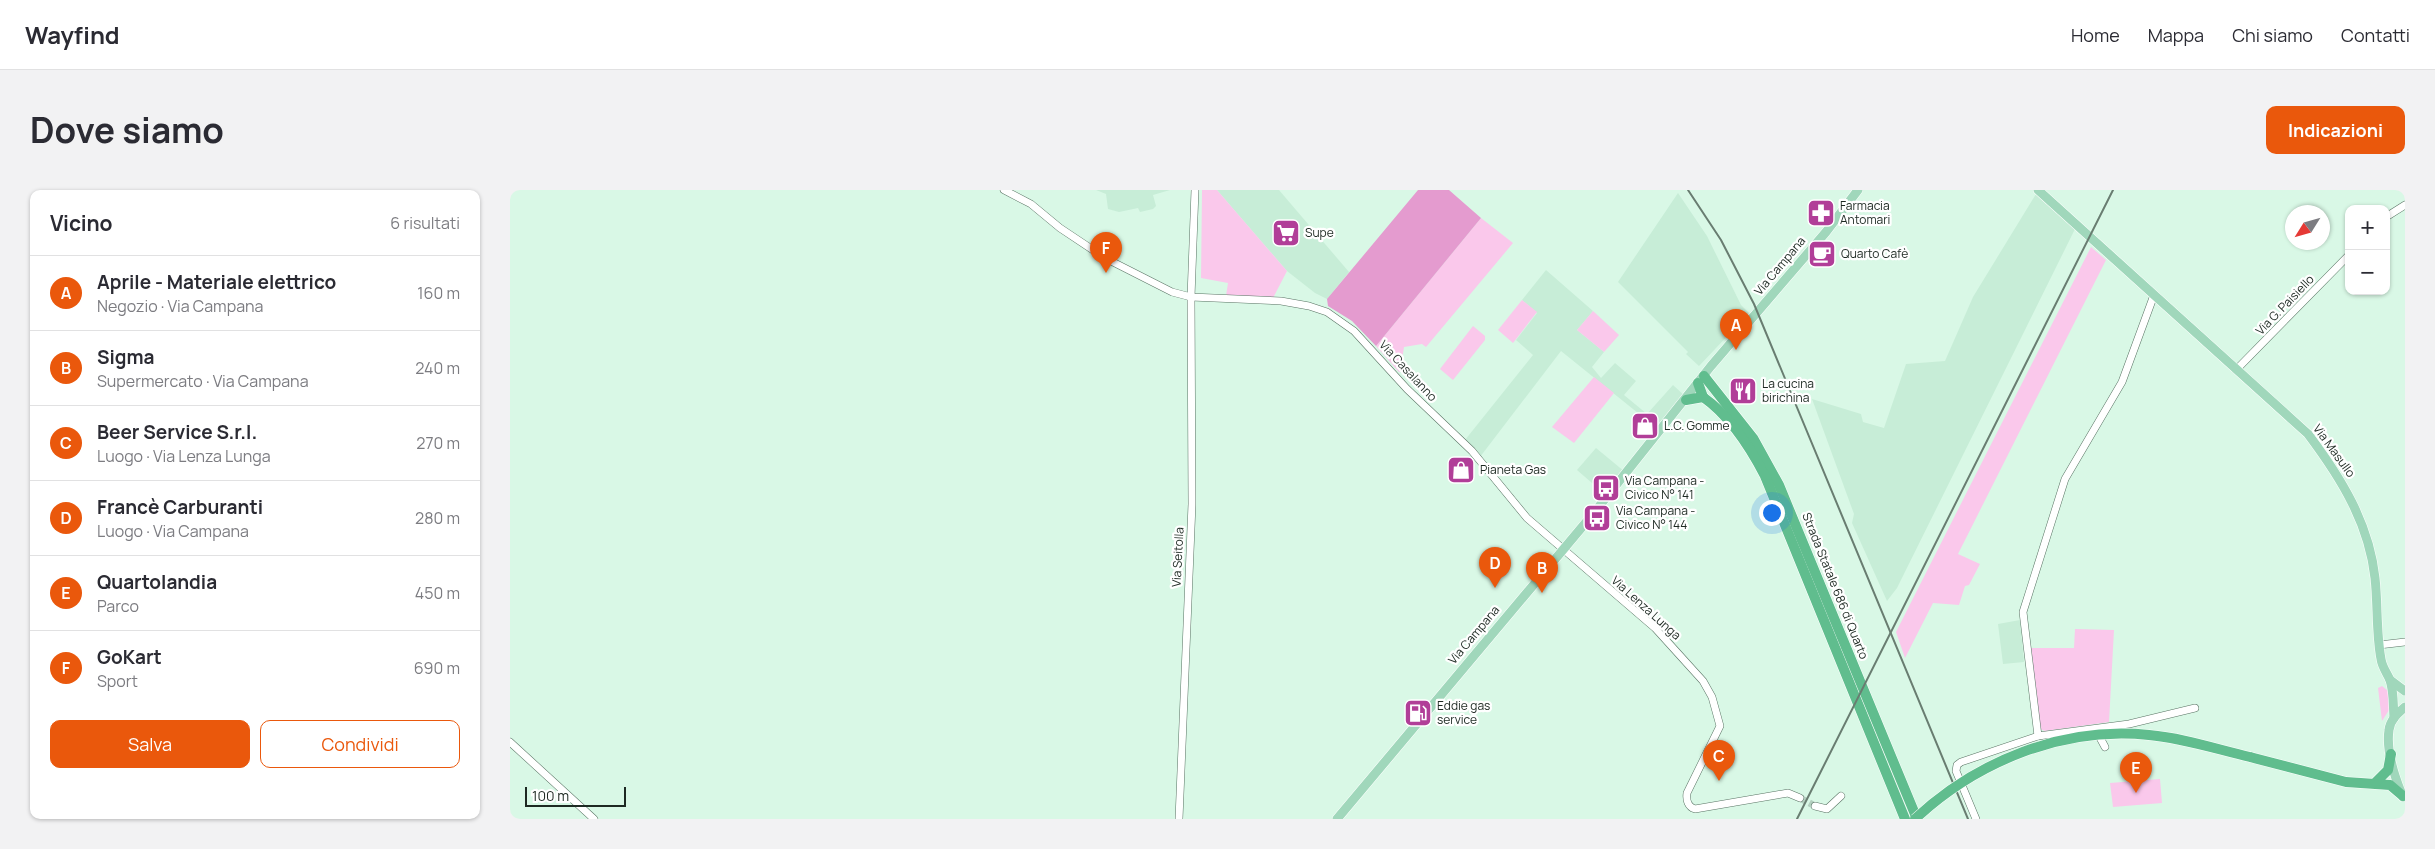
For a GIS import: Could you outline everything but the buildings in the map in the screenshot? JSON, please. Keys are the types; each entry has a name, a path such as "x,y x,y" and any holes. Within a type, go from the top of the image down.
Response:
{"highway":[{"path":"1686,400 1703,397 1701,380"},
{"name":"Strada Statale 686 di Quarto","path":"1701,380 1753,438 1776,479 1916,819"},
{"name":"Strada Statale 686 di Quarto","path":"1703,397 1720,412 1741,436 1765,476 1905,819"},
{"path":"1916,819 1966,779 2025,750 2083,736 2116,734 2148,735 2178,740 2346,782 2376,782 2390,785 2404,798"},
{"path":"2376,782 2388,770 2391,754"}],"main road":[{"name":"Via Campana","path":"1337,819 1563,550 1858,190"},
{"name":"Via Masullo","path":"2038,190 2308,434 2331,465 2355,506 2368,541 2375,578 2379,645 2382,663 2390,680 2394,700 2394,718 2389,730 2391,754 2404,798"},
{"path":"2390,680 2405,691"},
{"path":"2394,718 2405,707"}],"street":[{"name":"Via Casalanno","path":"1004,190 1031,204 1060,228 1105,258 1157,286 1191,297 1281,301 1309,306 1327,312 1365,341 1407,389 1472,451 1527,518 1563,550"},
{"name":"Via Seitolla","path":"1179,819 1192,504 1191,297 1195,190"},
{"path":"2390,214 2405,205"},
{"name":"Via G. Paisiello","path":"2236,370 2345,259"},
{"path":"2038,736 2023,612 2064,479 2122,382 2154,295"},
{"name":"Via Lenza Lunga","path":"1563,550 1655,628 1695,670 1708,689 1720,726 1687,794 1686,798 1690,806 1695,809 1788,794 1800,798"},
{"path":"2379,645 2405,642"},
{"path":"1976,819 1956,771 1957,765 1983,752 2038,736 2129,724 2195,708"},
{"path":"2094,728 2105,747"},
{"path":"510,742 594,819"},
{"path":"1815,806 1827,809 1841,796"}],"shaded area":[{"path":"1096,190 1170,190 1153,195 1156,206 1153,209 1140,212 1138,208 1119,212 1108,209 1106,194"},
{"path":"1202,190 1217,190 1287,271 1273,298 1226,296 1228,283 1201,278"},
{"path":"1217,190 1279,190 1349,272 1327,299 1315,293 1287,271"},
{"path":"1418,190 1449,190 1481,218 1376,346 1352,321 1328,306 1327,299"},
{"path":"1678,193 1707,236 1741,305 1749,313 1699,366 1686,354 1688,352 1618,282"},
{"path":"2036,194 2075,229 1897,588 1887,601 1852,523 1854,514 1812,399 1861,414 1863,422 1884,428 1906,364 1945,361 1973,297"},
{"path":"1481,218 1513,243 1426,347 1422,344 1404,347 1402,360 1408,366 1403,372 1399,372 1376,346"},
{"path":"2091,247 2106,260 1958,554 1980,564 1969,585 1965,586 1959,605 1933,603 1905,658 1896,632"},
{"path":"1546,270 1593,311 1577,330 1604,352 1592,367 1601,378 1615,363 1636,381 1624,395 1647,414 1673,385 1686,397 1659,430 1561,351 1480,457 1465,440 1533,355 1516,340 1537,313 1522,300"},
{"path":"1522,300 1537,312 1513,343 1498,330"},
{"path":"1593,311 1619,335 1604,352 1577,330"},
{"path":"1473,326 1485,336 1485,340 1453,380 1440,369"},
{"path":"1594,377 1614,393 1574,443 1552,427"},
{"path":"1596,448 1625,472 1606,495 1577,470"},
{"path":"2020,620 2024,662 2003,664 1998,624"},
{"path":"2075,629 2114,630 2109,722 2045,731 2040,729 2030,648 2074,648"},
{"path":"2382,686 2388,691 2391,707 2382,721 2378,688"},
{"path":"2160,779 2162,803 2113,807 2110,783"}],"tunnel":[{"path":"1800,798 1815,806"}],"railway":[{"path":"1688,190 1721,240 1754,304 1968,819"},
{"path":"1797,819 2113,190"}],"place":[{"name":"Farmacia Antomari","path":"1821,213"},
{"name":"Supe","path":"1286,233"},
{"name":"Quarto Cafè","path":"1822,254"},
{"name":"GoKart","path":"1106,273"},
{"name":"Aprile - Materiale elettrico","path":"1736,350"},
{"name":"La cucina birichina","path":"1743,391"},
{"name":"L.C. Gomme","path":"1645,426"},
{"name":"Pianeta Gas","path":"1461,470"},
{"name":"Via Campana - Civico N° 141","path":"1606,488"},
{"name":"Via Campana - Civico N° 144","path":"1597,518"},
{"name":"Francè Carburanti","path":"1495,588"},
{"name":"Sigma","path":"1542,593"},
{"name":"Eddie gas service","path":"1418,713"},
{"name":"Beer Service S.r.l.","path":"1719,781"},
{"name":"Quartolandia","path":"2136,793"}]}
